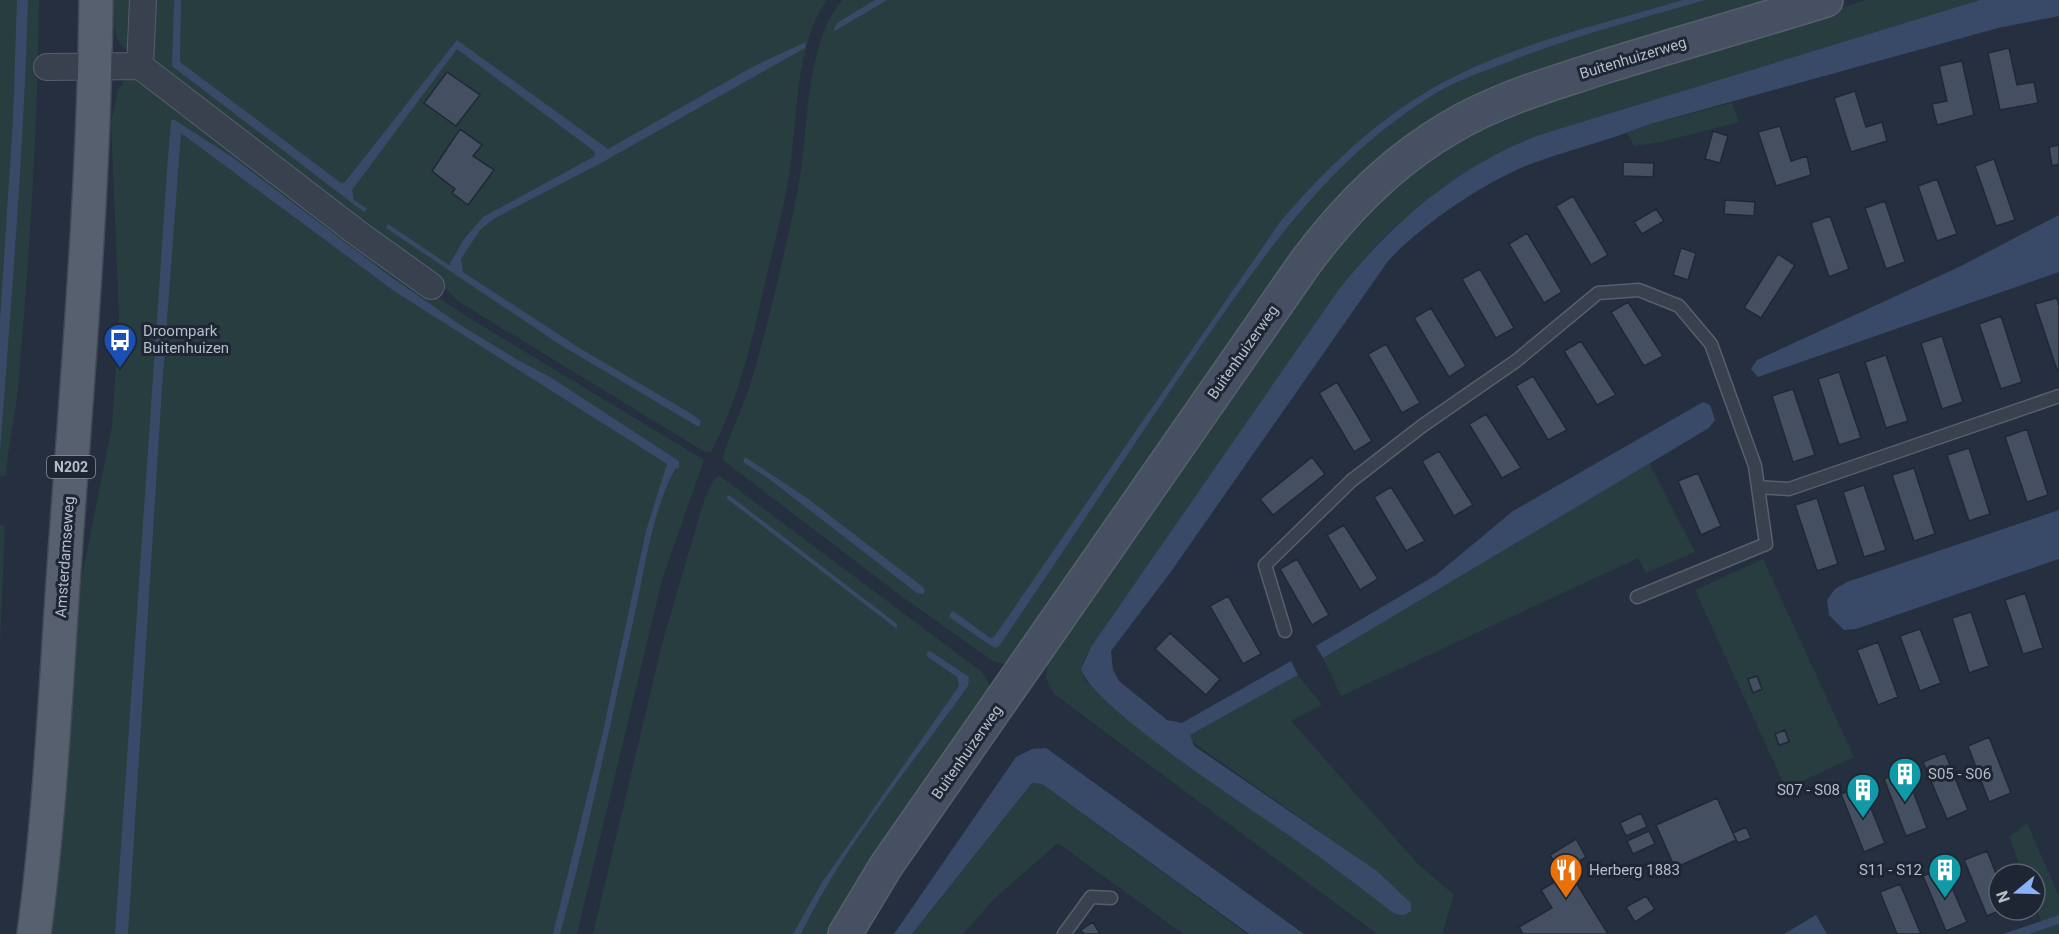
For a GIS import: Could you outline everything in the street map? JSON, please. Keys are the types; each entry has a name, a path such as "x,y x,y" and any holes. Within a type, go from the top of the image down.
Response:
{"main road":[{"name":"Amsterdamseweg","path":"34,934 78,376 95,67 96,0"}],"street":[{"path":"140,66 143,0"},
{"name":"Buitenhuizerweg","path":"845,934 893,857 1305,263 1333,227 1374,184 1434,137 1497,104 1559,81 1819,1"},
{"path":"47,67 140,66 360,235 431,286"}],"lane":[{"path":"1285,631 1266,565 1352,481 1422,426 1516,362 1598,293 1639,290 1679,306 1711,344 1755,466 1766,544 1637,597"},
{"path":"1758,487 1790,489 2059,396"},
{"path":"1064,934 1091,897 1111,898"}],"green space":[{"path":"0,0 39,0 35,146 22,341 6,475 0,477"},
{"path":"114,0 827,0 808,39 799,85 787,189 750,348 737,390 711,452 705,452 456,300 448,291 380,242 156,68 125,48 116,37"},
{"path":"842,0 1771,0 1409,138 1007,665 993,661 905,599 724,461 726,446 752,379 782,260 798,189 814,65 830,19"},
{"path":"1866,0 1980,0 1539,135 1481,163 1428,198 1382,241 1339,289 1085,658 1081,669 1085,680 1136,725 1400,915 1411,903 1377,872 1190,740 1190,735 1298,675 1322,705 1291,721 1418,864 1454,895 1442,934 1377,934 1054,694 1046,679 1048,657 1326,257 1402,178 1488,122"},
{"path":"134,77 142,79 378,257 466,316 704,460 662,580 577,934 52,934 81,581 112,426 119,318 111,123 118,89 124,81"},
{"path":"1732,103 1739,122 1661,142 1634,146 1627,133 1647,125"},
{"path":"1649,463 1695,552 1646,573 1638,558 1341,696 1323,658"},
{"path":"720,476 982,672 990,685 989,693 830,934 593,934 663,640 705,497 714,479"},
{"path":"0,524 5,527 0,647"},
{"path":"1763,559 1854,757 1786,789 1695,590"},
{"path":"1032,783 1042,784 1247,934 1183,934 1058,843 994,899 963,934 912,934"},
{"path":"2027,823 2044,862 2018,862 2009,837"},
{"path":"2047,869 2059,896 2059,934 2027,934 2039,922 2047,922"}],"water":[{"path":"17,0 28,0 26,57 17,226 0,453 0,320 13,119"},
{"path":"174,0 181,0 180,62 341,183 345,182 457,40 608,149 754,66 806,42 805,48 601,163 495,218 480,230 461,259 463,272 581,349 690,413 700,420 700,426 559,344 386,228 388,224 449,265 464,239 483,217 595,156 594,151 457,49 352,190 354,200 367,209 364,212 172,66"},
{"path":"875,0 887,0 833,32 837,23"},
{"path":"1683,0 1705,0 1576,38 1460,81 1436,93 1398,118 1364,146 1304,207 1252,274 1200,347 999,646 995,648 949,617 952,611 990,638 994,637 1280,222 1335,163 1375,128 1419,97 1471,69 1530,45"},
{"path":"1980,0 2059,0 2059,16 1998,28 1647,125 1510,173 1472,194 1435,220 1388,261 1170,573 1111,651 1113,670 1119,681 1167,720 1182,723 1291,661 1298,675 1190,735 1194,746 1377,871 1411,903 1411,911 1402,915 1392,912 1309,850 1178,759 1114,708 1092,686 1081,669 1091,647 1339,289 1382,241 1428,198 1481,163 1539,135"},
{"path":"173,119 232,157 391,277 462,326 550,377 679,461 679,468 675,469 667,486 654,523 590,816 560,934 553,934 602,736 646,531 667,464 394,291 181,133 162,387 128,934 115,934 168,157"},
{"path":"2059,215 2059,272 1758,377 1751,369 1757,360 1959,267"},
{"path":"1703,402 1710,405 1715,420 1709,428 1323,658 1316,646 1436,575 1513,511"},
{"path":"745,457 807,498 923,587 925,591 923,594 917,593 768,478 743,462"},
{"path":"729,495 897,624 897,629 726,498"},
{"path":"2059,510 2059,559 1856,629 1844,630 1829,615 1827,600 1835,589 1847,582"},
{"path":"930,651 969,677 968,686 879,807 837,869 801,934 793,934 821,884 959,686 957,677 928,657 926,654"},
{"path":"1046,748 1304,934 1249,934 1042,784 1032,783 912,934 894,934 1016,757 1032,749"},
{"path":"1816,915 1827,934 1784,934"},
{"path":"2059,915 2059,924 2029,934 2003,934 2038,922 2047,922 2047,919"}],"building":[{"path":"2009,48 2017,85 2034,82 2038,103 2000,110 1988,53"},
{"path":"1962,61 1974,115 1937,125 1932,104 1947,101 1939,66"},
{"path":"447,72 480,95 456,126 424,103"},
{"path":"1855,91 1866,127 1882,122 1887,141 1851,152 1834,98"},
{"path":"1780,126 1791,161 1807,156 1811,175 1776,186 1758,132"},
{"path":"460,129 482,145 473,156 494,170 468,205 452,193 455,189 432,171"},
{"path":"1713,131 1728,136 1720,163 1705,159"},
{"path":"2059,145 2059,164 2052,166 2049,147"},
{"path":"1994,159 2015,220 1996,226 1975,166"},
{"path":"1623,162 1654,163 1653,177 1623,176"},
{"path":"1937,179 1957,234 1937,241 1918,186"},
{"path":"1573,196 1608,255 1591,265 1556,206"},
{"path":"1725,200 1755,202 1754,216 1724,214"},
{"path":"1885,201 1905,262 1886,269 1865,208"},
{"path":"1656,209 1664,221 1642,234 1634,222"},
{"path":"1830,216 1849,269 1829,277 1811,223"},
{"path":"1527,233 1562,292 1544,303 1509,244"},
{"path":"1681,248 1696,253 1688,280 1673,275"},
{"path":"1778,254 1795,265 1761,318 1744,308"},
{"path":"1480,269 1514,328 1496,338 1462,279"},
{"path":"2057,298 2059,305 2059,369 2057,370 2035,304"},
{"path":"1628,302 1663,356 1644,366 1611,312"},
{"path":"1431,308 1466,366 1449,377 1414,318"},
{"path":"2001,316 2022,382 2001,389 1979,324"},
{"path":"1942,336 1963,402 1942,409 1921,343"},
{"path":"1581,341 1616,395 1597,405 1564,351"},
{"path":"1386,344 1420,403 1402,413 1368,354"},
{"path":"1886,355 1908,421 1886,428 1865,362"},
{"path":"1839,372 1861,438 1839,445 1818,379"},
{"path":"1533,376 1567,430 1548,440 1516,386"},
{"path":"1337,382 1372,441 1354,452 1319,393"},
{"path":"1793,389 1815,455 1793,462 1772,396"},
{"path":"1486,414 1521,468 1502,478 1469,424"},
{"path":"2027,429 2048,495 2027,502 2005,437"},
{"path":"1969,448 1990,514 1969,521 1947,455"},
{"path":"1439,451 1473,505 1454,516 1422,461"},
{"path":"1312,457 1325,474 1273,515 1260,499"},
{"path":"1914,468 1935,534 1914,541 1892,475"},
{"path":"1698,473 1721,526 1701,535 1678,481"},
{"path":"1864,485 1886,550 1864,557 1843,492"},
{"path":"1391,487 1425,541 1406,551 1374,497"},
{"path":"1817,498 1838,564 1817,571 1795,505"},
{"path":"1344,525 1378,579 1360,590 1327,535"},
{"path":"1297,559 1329,615 1312,625 1280,569"},
{"path":"2025,593 2043,648 2023,654 2005,600"},
{"path":"1228,596 1261,654 1243,664 1210,606"},
{"path":"1971,612 1989,666 1969,673 1952,618"},
{"path":"1920,629 1941,683 1920,691 1900,636"},
{"path":"1170,633 1220,679 1206,695 1155,649"},
{"path":"1878,642 1898,697 1878,705 1857,650"},
{"path":"1757,676 1762,689 1753,693 1748,679"},
{"path":"1785,730 1789,742 1779,745 1775,734"},
{"path":"1989,737 2011,793 1989,802 1968,746"},
{"path":"1945,753 1968,810 1947,819 1923,762"},
{"name":"S05 - S06","path":"1905,770 1927,828 1906,836 1884,779"},
{"name":"S07 - S08","path":"1862,786 1885,843 1864,852 1841,794"},
{"path":"1717,798 1736,840 1675,868 1656,825"},
{"path":"1641,813 1647,827 1626,836 1620,823"},
{"path":"1746,827 1751,838 1738,843 1733,833"},
{"path":"1649,831 1655,844 1633,854 1627,841"},
{"path":"1576,839 1586,857 1561,873 1550,855"},
{"path":"1987,851 1991,862 1987,862 1987,916 1964,860"},
{"name":"S11 - S12","path":"1943,867 1967,922 1946,931 1923,876"},
{"name":"Herberg 1883","path":"1570,873 1608,934 1523,934 1519,927 1552,908 1541,890"},
{"path":"1900,884 1921,934 1897,934 1880,892"},
{"path":"1646,896 1655,909 1635,922 1626,907"},
{"path":"1093,922 1100,934 1084,934 1081,930"}],"place":[{"name":"Droompark Buitenhuizen","path":"120,369"},
{"name":"S05 - S06","path":"1905,803"},
{"name":"S07 - S08","path":"1863,819"},
{"name":"Herberg 1883","path":"1566,899"},
{"name":"S11 - S12","path":"1945,899"}]}
